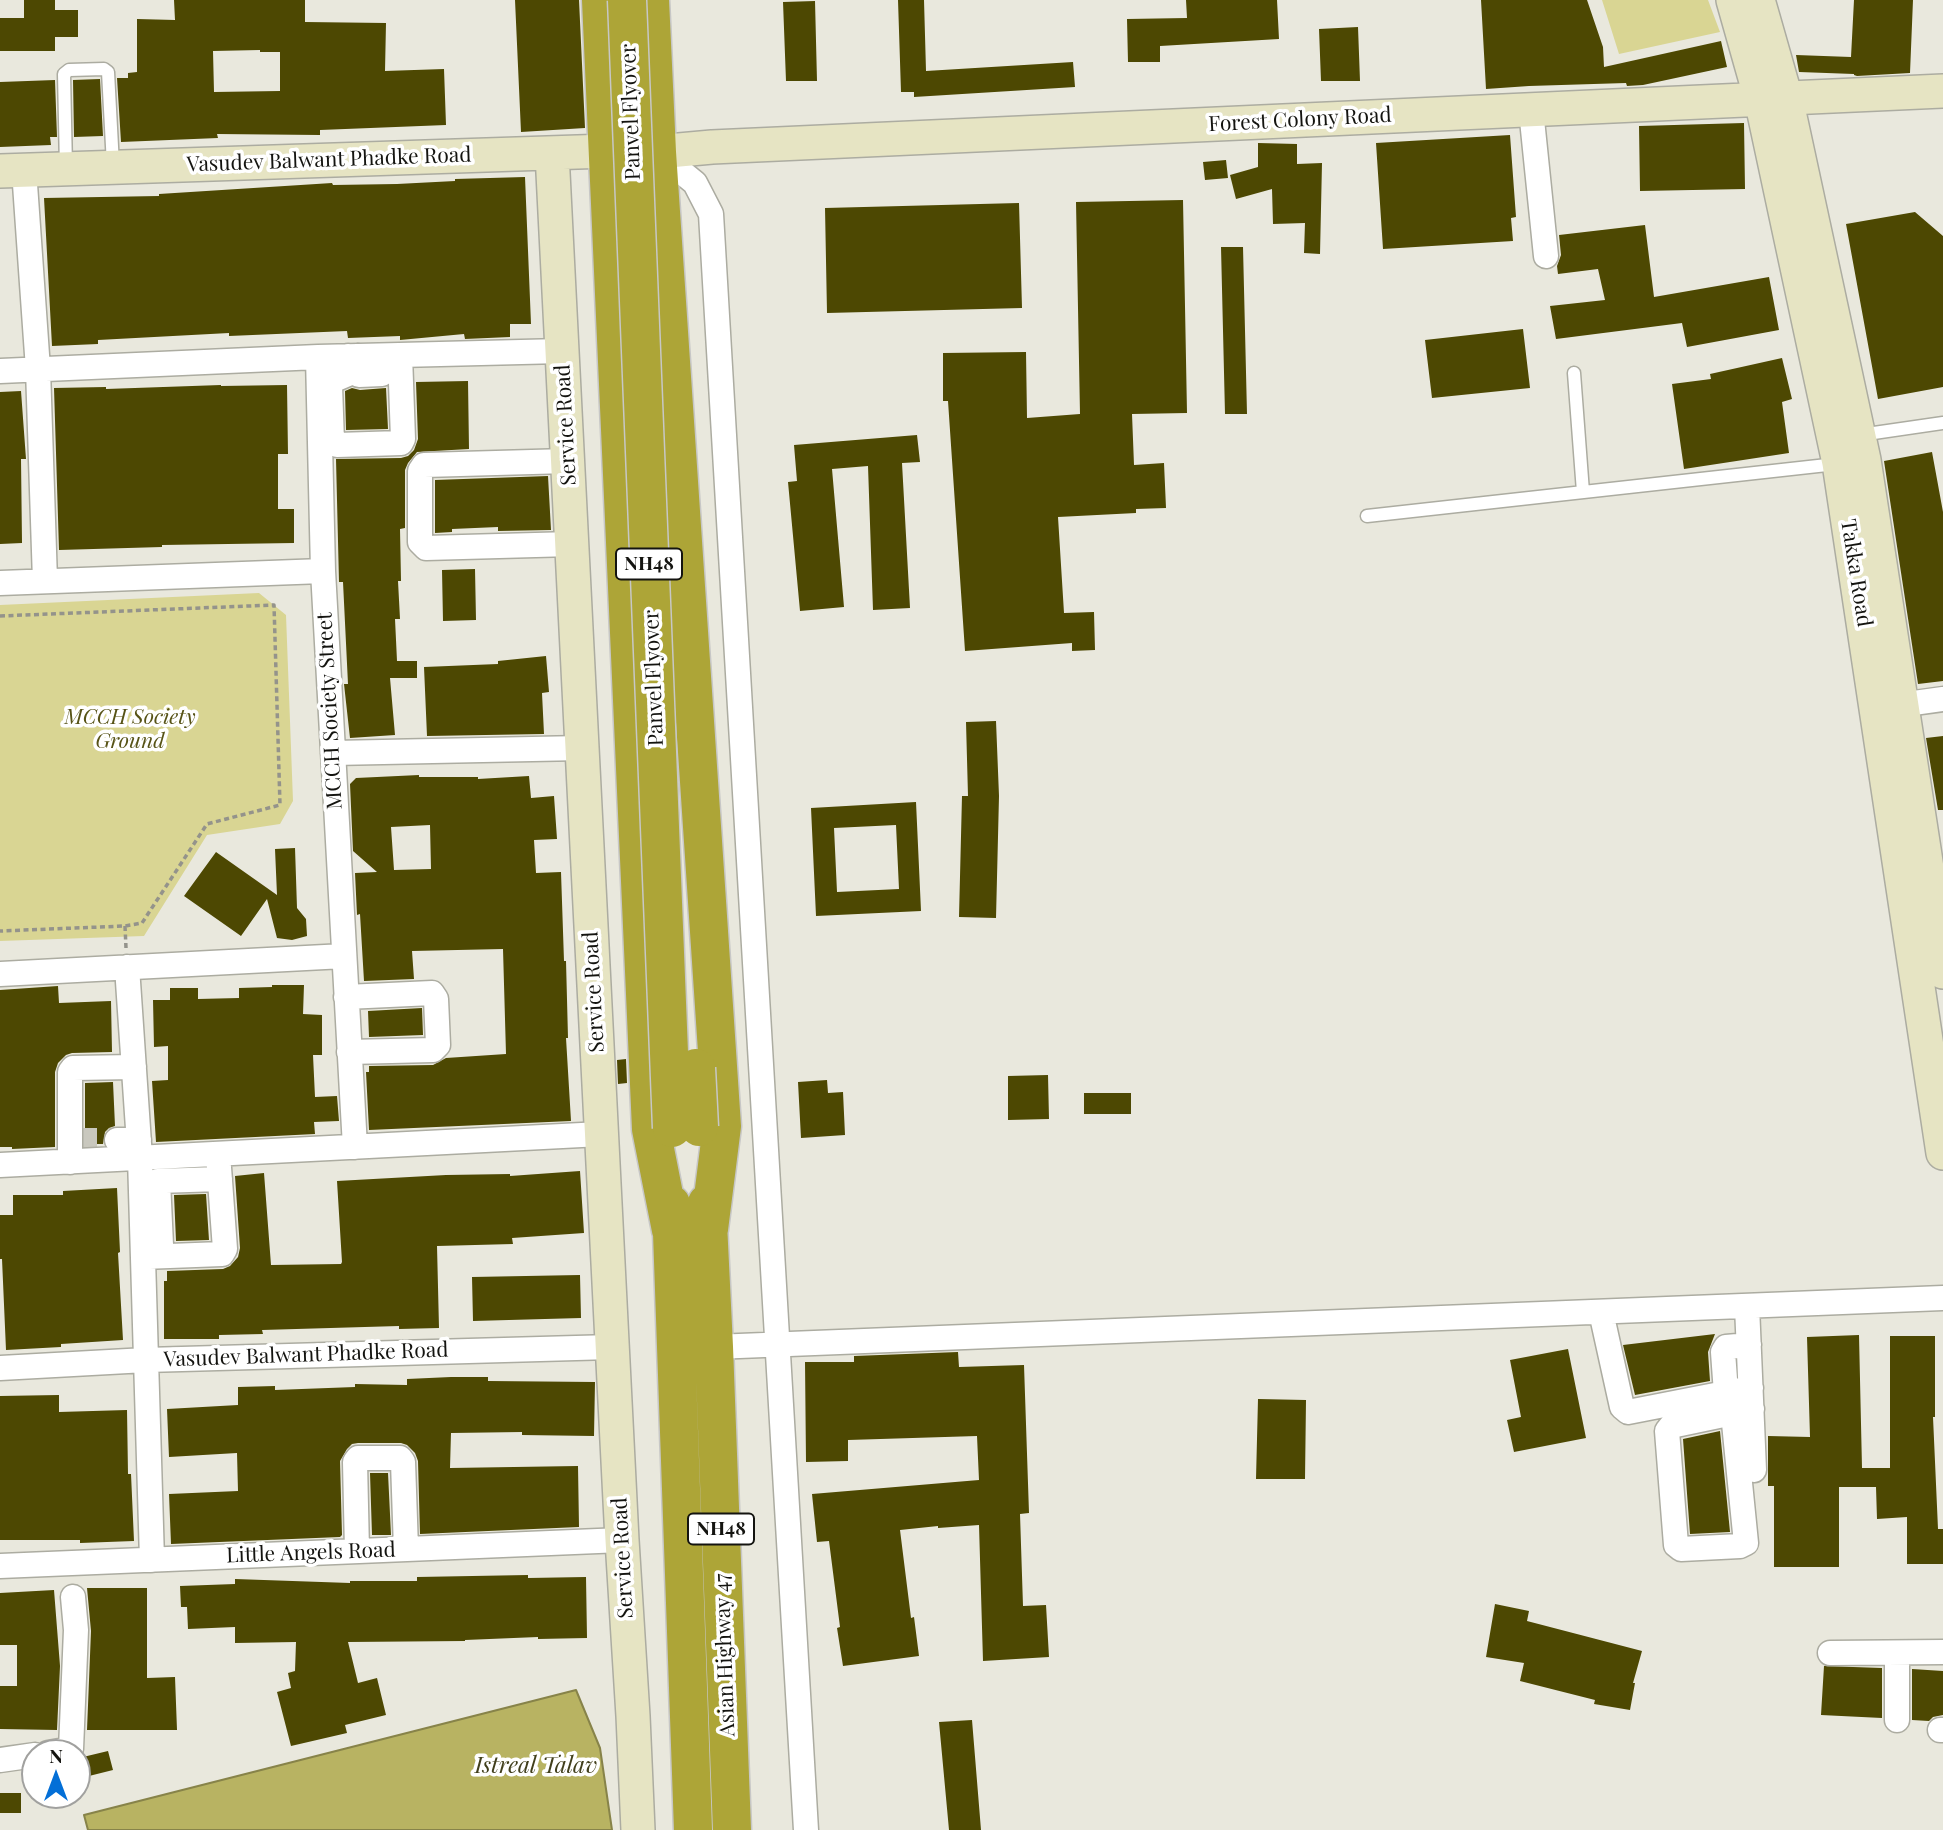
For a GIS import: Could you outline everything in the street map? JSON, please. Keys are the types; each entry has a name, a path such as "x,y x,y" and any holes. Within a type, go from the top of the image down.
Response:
{"highway":[{"path":"601,0 650,1129 671,1230"},
{"name":"Panvel Flyover","path":"626,0 686,1128 709,1229"},
{"name":"Panvel Flyover","path":"640,0 686,1128 671,1230"},
{"path":"650,0 657,152 722,1126 709,1229"},
{"name":"Asian Highway 47","path":"709,1229 732,1830"},
{"name":"Asian Highway 47","path":"671,1230 693,1830"}],"street":[{"name":"Takka Road","path":"1733,0 1774,99"},
{"name":"Takka Road","path":"1758,0 1774,99 1850,450 1889,707 1943,1153"},
{"name":"Forest Colony Road","path":"657,152 726,146 1943,91"},
{"path":"1531,110 1546,256"},
{"name":"Vasudev Balwant Phadke Road","path":"12,171 608,151 657,152"},
{"path":"657,152 695,183 711,214 806,1830"},
{"name":"Service Road","path":"552,153 638,1830"},
{"path":"12,171 38,369 46,581"},
{"path":"0,371 318,357 562,351"},
{"path":"318,357 326,437 337,445 401,443 404,439 400,355"},
{"path":"353,356 359,375 382,374"},
{"path":"326,437 330,386 334,380 348,374 353,356"},
{"name":"MCCH Society Street","path":"326,437 323,571 344,956 355,996 349,1044 355,1147"},
{"path":"568,461 424,465 420,471 420,542 426,548 572,544"},
{"path":"0,583 323,571"},
{"path":"1889,707 1943,699"},
{"name":"Takka Road","path":"1889,707 1943,972"},
{"path":"333,753 582,748"},
{"path":"0,974 344,956"},
{"path":"127,967 137,1151 152,1251 146,1360 152,1560"},
{"path":"349,1044 433,1050 438,1045 436,999 432,993 355,996"},
{"path":"74,1149 70,1072 73,1068 134,1066"},
{"path":"0,1166 74,1149 218,1154 601,1134"},
{"path":"137,1151 220,1179"},
{"path":"152,1251 222,1255 225,1249 218,1154"},
{"path":"714,1347 1943,1298"},
{"path":"1740,1401 1671,1426 1667,1431 1676,1545 1681,1549 1754,1546 1740,1401 1749,1345 1747,1306"},
{"path":"1601,1312 1622,1407 1628,1412 1740,1401"},
{"name":"Vasudev Balwant Phadke Road","path":"0,1368 146,1360 612,1347"},
{"path":"356,1551 355,1462 358,1458 400,1458 404,1462 406,1549"},
{"name":"Little Angels Road","path":"0,1566 622,1540"},
{"path":"71,1739 76,1630 72,1597"},
{"path":"1830,1653 1943,1652"},
{"path":"1897,1653 1897,1720"},
{"path":"0,1760 21,1757"}],"lane":[{"path":"66,169 64,75 69,70 104,69 108,72 113,167"},
{"path":"1574,373 1583,492"},
{"path":"1367,516 1583,492 1850,450 1943,423"}],"path":[{"path":"0,616 274,605 280,805 207,824 142,923 0,931"}],"green space":[{"path":"1602,0 1708,0 1720,32 1619,54"},
{"name":"MCCH Society Ground","path":"259,593 286,615 293,801 280,824 207,835 144,936 0,941 0,605"}],"water":[{"name":"Istreal Talav","path":"576,1690 600,1748 612,1830 88,1830 84,1815"}],"building":[{"path":"24,0 55,0 55,10 78,10 78,37 55,37 55,51 0,51 0,18 24,18"},
{"path":"174,0 305,0 305,22 386,23 385,71 444,69 446,125 320,130 320,135 217,134 218,138 121,142 117,78 128,78 128,73 137,72 137,19 175,20","holes":["213,51 280,52 280,91 214,92"]},
{"path":"515,0 579,0 585,128 521,132"},
{"path":"898,0 924,0 926,71 1073,62 1075,87 914,97 914,92 901,92"},
{"path":"1186,0 1277,0 1279,39 1160,46 1160,62 1128,62 1127,19 1187,18"},
{"path":"1481,0 1587,0 1603,47 1604,67 1721,41 1727,67 1643,85 1627,86 1626,83 1486,89"},
{"path":"1854,0 1913,0 1910,73 1857,76 1799,72 1796,55 1851,57"},
{"path":"815,1 817,81 786,81 783,2"},
{"path":"1358,27 1360,81 1321,81 1319,29"},
{"path":"100,79 103,136 74,137 73,80"},
{"path":"55,80 57,137 50,137 51,145 0,147 0,82"},
{"path":"1744,123 1745,189 1640,191 1639,126"},
{"path":"1510,135 1516,217 1511,218 1513,241 1383,249 1376,143"},
{"path":"1258,143 1297,144 1297,164 1322,163 1320,254 1304,253 1305,223 1273,224 1272,189 1236,199 1230,175 1258,167"},
{"path":"1226,160 1228,178 1205,180 1203,162"},
{"path":"525,177 531,324 510,324 510,337 465,339 464,334 400,340 400,336 348,338 347,331 229,336 229,333 98,340 98,344 52,346 44,198 159,196 332,183 397,184"},
{"path":"1183,200 1187,413 1132,414 1134,465 1164,463 1166,508 1136,509 1136,513 1058,517 1064,613 1094,612 1095,650 1072,651 1072,643 965,651 948,401 943,401 943,353 1026,352 1027,418 1080,414 1076,202"},
{"path":"1019,203 1022,308 827,313 825,208"},
{"path":"1915,212 1943,236 1943,387 1878,399 1846,224"},
{"path":"1645,225 1654,297 1769,277 1779,330 1687,347 1682,323 1556,339 1550,306 1605,300 1598,269 1558,274 1557,266 1561,255 1559,235"},
{"path":"1221,247 1243,247 1247,414 1225,414"},
{"path":"1523,329 1530,388 1432,398 1425,340"},
{"path":"1782,358 1792,399 1782,402 1789,453 1684,469 1672,384 1711,379 1710,374"},
{"path":"468,381 469,449 417,452 405,470 405,528 400,529 401,581 398,581 400,619 395,619 397,661 417,661 417,678 390,678 395,735 350,738 344,684 348,684 343,582 339,582 336,459 408,456 414,450 418,439 416,382"},
{"path":"287,385 288,454 278,454 278,509 294,509 294,543 59,550 54,388"},
{"path":"352,388 386,388 388,429 346,430 345,391"},
{"path":"21,391 26,459 21,459 22,543 0,544 0,392"},
{"path":"917,435 920,462 902,463 910,608 873,610 868,466 832,469 844,607 800,611 788,482 797,481 794,445"},
{"path":"1932,452 1943,512 1943,681 1918,684 1884,461"},
{"path":"548,476 551,530 498,531 498,527 452,529 452,532 435,533 435,480"},
{"path":"475,569 476,620 443,621 442,570"},
{"path":"546,656 549,692 542,693 544,734 427,736 424,667 498,664 498,661"},
{"path":"996,721 999,796 996,918 959,917 962,796 968,796 966,722"},
{"path":"1943,736 1943,810 1938,810 1926,738"},
{"path":"419,775 478,779 529,776 531,798 554,796 557,839 534,840 536,873 561,872 571,1121 369,1130 366,1072 369,1072 369,1066 433,1065 446,1058 506,1054 503,949 412,951 414,979 364,981 355,873 377,872 353,851 350,784 356,778","holes":["430,825 431,869 394,870 391,827"]},
{"path":"916,802 921,911 816,916 811,808","holes":["896,825 899,889 837,892 834,828"]},
{"path":"295,848 297,908 306,919 307,936 292,940 277,938 267,899 241,936 184,896 216,852 277,895 275,849"},
{"path":"304,985 303,1014 322,1015 322,1055 313,1055 315,1097 337,1096 339,1121 314,1122 315,1134 156,1142 152,1081 168,1080 168,1046 154,1047 153,1000 170,1000 170,988 198,988 198,999 239,998 239,988"},
{"path":"58,986 59,1003 111,1001 112,1052 72,1053 58,1063 55,1072 55,1147 0,1147 0,990"},
{"path":"422,1008 423,1035 369,1037 368,1011"},
{"path":"626,1059 627,1083 618,1084 617,1060"},
{"path":"1048,1075 1049,1119 1008,1120 1008,1076"},
{"path":"827,1080 828,1093 843,1092 845,1135 801,1138 798,1082"},
{"path":"113,1082 115,1126 105,1132 103,1144 85,1144 85,1083"},
{"path":"1084,1093 1131,1093 1131,1114 1084,1114"},
{"path":"580,1171 584,1233 512,1238 513,1244 437,1246 439,1328 399,1329 399,1326 262,1330 263,1334 219,1335 219,1339 164,1339 164,1281 167,1281 167,1271 223,1269 238,1257 240,1248 235,1176 264,1173 271,1265 341,1264 337,1181 446,1175 510,1176"},
{"path":"117,1188 123,1340 6,1350 0,1215 13,1215 13,1195 63,1195 63,1191"},
{"path":"206,1194 209,1240 176,1241 174,1195"},
{"path":"580,1275 581,1318 473,1321 472,1277"},
{"path":"1715,1334 1708,1352 1710,1381 1635,1395 1623,1345"},
{"path":"1859,1335 1862,1468 1890,1468 1890,1336 1935,1336 1933,1417 1938,1529 1943,1529 1943,1564 1907,1564 1907,1517 1877,1519 1876,1487 1839,1487 1839,1567 1774,1567 1774,1486 1768,1486 1768,1436 1810,1437 1807,1337"},
{"path":"1568,1349 1586,1438 1514,1452 1507,1420 1521,1417 1510,1360"},
{"path":"958,1352 959,1367 1024,1365 1029,1513 1020,1514 1023,1606 1046,1605 1049,1657 983,1661 979,1525 938,1526 900,1530 911,1618 914,1617 919,1656 843,1666 829,1541 817,1542 812,1494 979,1480 977,1436 848,1440 848,1461 806,1462 805,1362 854,1362 854,1356"},
{"path":"488,1377 488,1381 595,1382 594,1436 522,1435 522,1432 451,1433 450,1468 578,1466 579,1527 420,1534 418,1461 415,1453 401,1443 358,1443 347,1449 340,1461 340,1537 171,1544 169,1494 238,1491 237,1453 169,1457 167,1409 238,1405 238,1387 275,1386 275,1390 355,1387 355,1384 407,1385 407,1379"},
{"path":"59,1395 59,1412 127,1410 128,1474 131,1474 134,1541 80,1543 80,1540 0,1540 0,1396"},
{"path":"1258,1399 1306,1400 1305,1479 1256,1479"},
{"path":"1720,1431 1730,1532 1690,1534 1683,1439"},
{"path":"370,1473 388,1473 391,1535 372,1535"},
{"path":"528,1575 528,1578 586,1577 587,1638 348,1642 358,1683 377,1678 386,1715 345,1725 347,1733 291,1746 277,1692 291,1688 288,1673 295,1671 296,1642 235,1643 235,1627 188,1629 187,1607 181,1607 180,1586 235,1584 235,1579 350,1583 417,1581 417,1577"},
{"path":"87,1588 147,1588 147,1678 175,1677 177,1730 87,1730 91,1631"},
{"path":"54,1590 60,1666 57,1730 0,1729 0,1686 17,1686 17,1645 0,1645 0,1593"},
{"path":"1495,1604 1529,1611 1527,1621 1642,1651 1633,1683 1630,1710 1594,1704 1595,1700 1520,1681 1524,1663 1486,1657"},
{"path":"1824,1666 1882,1668 1882,1718 1821,1715"},
{"path":"1912,1669 1943,1671 1943,1715 1933,1717 1929,1721 1912,1720"},
{"path":"972,1720 981,1830 949,1830 939,1722"},
{"path":"108,1751 113,1770 91,1776 91,1755"},
{"path":"0,1793 21,1793 21,1813 0,1813"}],"tunnel":[{"path":"73,1140 117,1140"}]}
